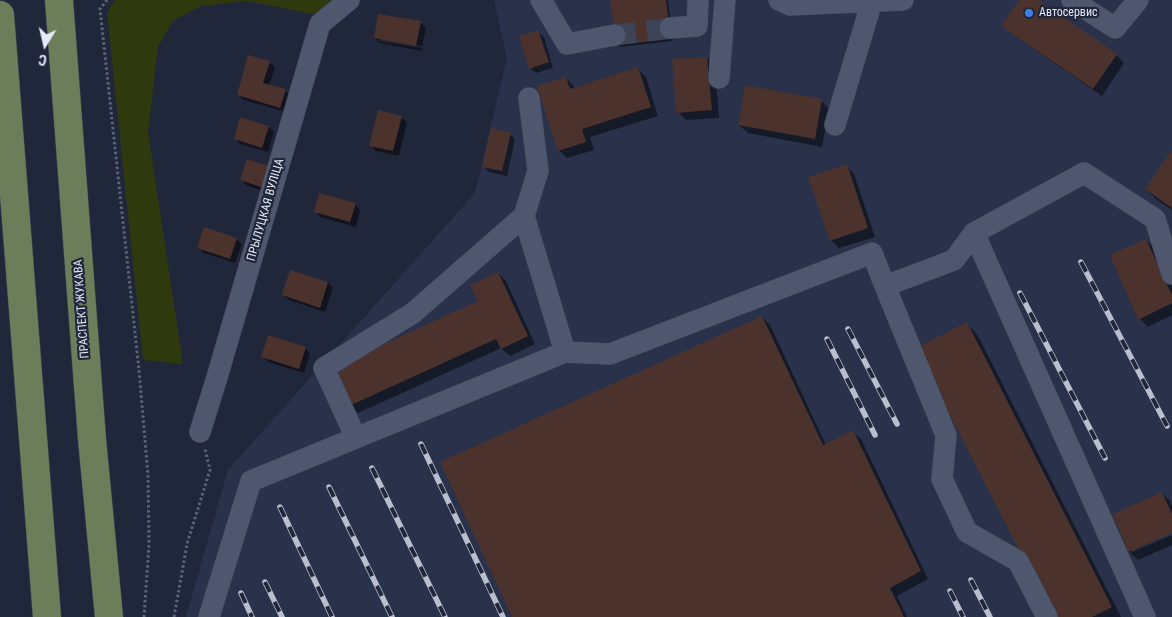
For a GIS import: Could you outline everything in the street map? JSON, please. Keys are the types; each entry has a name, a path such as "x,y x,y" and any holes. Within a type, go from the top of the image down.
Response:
{"main road":[{"name":"ПРАСПЕКТ ЖУКАВА","path":"59,0 92,439 109,614"},
{"path":"0,15 47,617"}],"street":[{"name":"ПРЫЛУЦКАЯ ВУЛІЦА","path":"200,432 320,24 349,0"},
{"path":"670,28 697,26 698,0"},
{"path":"719,78 725,0"},
{"path":"779,0 790,5 903,0"},
{"path":"1072,0 1115,28 1138,0"},
{"path":"548,1 567,44 615,36"},
{"path":"835,125 872,2"},
{"path":"356,438 324,368 414,313 524,216 538,171 529,98"},
{"path":"885,286 954,260 974,233 1084,174 1155,219 1172,274"},
{"path":"524,216 565,352"},
{"path":"974,233 1145,617"},
{"path":"209,617 252,481 565,352 610,354 872,253 946,435 942,479 967,532 1018,561 1047,617"}],"path":[{"path":"107,0 100,9 139,370 148,475 149,545 144,617"},
{"path":"174,617 187,544 210,470 200,432"}],"shaded area":[{"path":"494,0 1172,0 1172,617 186,617 228,470 475,193 507,58"}],"green space":[{"path":"115,0 331,0 323,16 247,1 201,6 173,21 158,47 148,132 183,364 143,360 107,12"}],"building":[{"path":"610,0 666,0 671,39 617,45"},
{"path":"1019,0 1038,0 1117,54 1093,89 1001,26"},
{"path":"378,14 421,21 416,46 374,38"},
{"path":"538,30 549,62 529,69 519,36"},
{"path":"248,55 270,61 263,83 286,89 280,108 237,95"},
{"path":"707,57 712,110 676,113 672,59"},
{"path":"638,67 651,107 582,129 586,142 558,151 537,86 566,77 570,89"},
{"path":"745,85 822,99 815,139 738,125"},
{"path":"378,110 402,116 393,151 369,146"},
{"path":"240,117 269,126 262,148 234,139"},
{"path":"491,128 511,133 502,171 482,167"},
{"path":"1172,150 1172,208 1145,189"},
{"path":"247,159 271,167 264,188 240,180"},
{"path":"847,164 868,228 830,241 808,177"},
{"path":"319,193 356,203 350,222 314,212"},
{"path":"204,227 237,238 230,259 197,248"},
{"path":"1146,239 1172,295 1172,303 1138,320 1110,255"},
{"path":"290,270 328,282 320,308 282,295"},
{"path":"498,272 528,336 501,349 496,339 349,406 332,368 478,301 470,285"},
{"path":"762,316 823,445 853,430 921,571 890,588 904,617 512,617 440,462"},
{"path":"967,322 1112,607 1092,617 1053,617 916,348"},
{"path":"268,335 306,347 299,369 261,357"},
{"path":"1162,492 1172,514 1172,533 1128,552 1113,514"}],"tunnel":[{"path":"615,35 670,28"}],"railway":[{"path":"1081,262 1167,426"},
{"path":"1020,293 1105,458"},
{"path":"848,329 897,424"},
{"path":"827,339 875,435"},
{"path":"421,444 503,617"},
{"path":"372,468 445,617"},
{"path":"329,487 392,617"},
{"path":"280,507 332,617"},
{"path":"971,580 990,617"},
{"path":"265,582 282,617"},
{"path":"950,591 963,617"},
{"path":"241,593 252,617"}],"place":[{"name":"Автосервис","path":"1029,13"}]}
